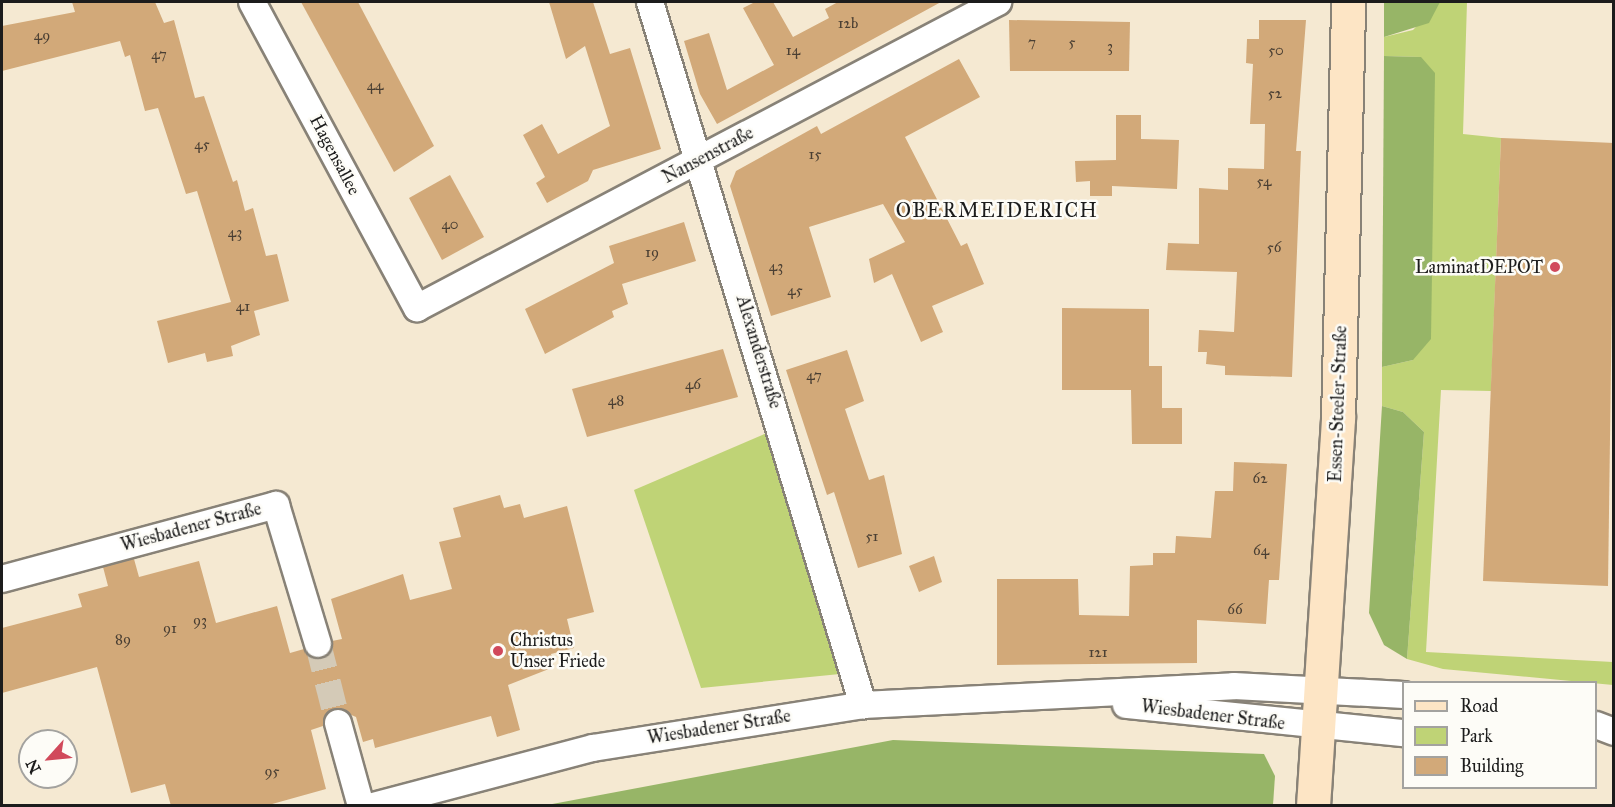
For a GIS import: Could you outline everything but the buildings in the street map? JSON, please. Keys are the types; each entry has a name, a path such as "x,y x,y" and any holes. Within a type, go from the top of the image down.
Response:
{"main road":[{"name":"Essen-Steeler-Straße","path":"1313,806 1320,726 1338,418 1348,2"}],"street":[{"name":"Hagensallee","path":"252,2 417,308"},
{"name":"Alexanderstraße","path":"650,2 701,159 863,705"},
{"name":"Nansenstraße","path":"417,308 998,2"},
{"name":"Wiesbadener Straße","path":"2,579 276,506 318,644"},
{"name":"Wiesbadener Straße","path":"373,806 593,748 863,705 1072,698 1234,686 1402,695"},
{"name":"Wiesbadener Straße","path":"1072,698 1320,726 1402,733"},
{"path":"338,723 362,806"},
{"path":"1597,725 1614,732"},
{"path":"1597,745 1614,746"}],"green space":[{"path":"1384,2 1440,2 1429,23 1384,37"},
{"path":"1440,2 1467,2 1463,134 1501,138 1491,391 1441,390 1426,652 1613,662 1613,685 1597,683 1597,681 1570,681 1443,669 1407,659 1424,432 1403,412 1382,406 1382,367 1413,360 1421,57 1384,56 1384,37 1413,30"},
{"path":"1384,56 1421,57 1435,73 1431,339 1413,360 1382,367"},
{"path":"1382,406 1403,412 1424,432 1407,659 1384,645 1369,613"},
{"path":"769,432 840,674 701,688 634,490"},
{"path":"893,740 1264,754 1275,776 1273,805 547,805"}],"tunnel":[{"path":"318,644 338,723"}],"place":[{"name":"LaminatDEPOT","path":"1555,267"},
{"name":"Christus Unser Friede","path":"498,651"}],"district":[{"name":"OBERMEIDERICH","path":"997,210"}]}
